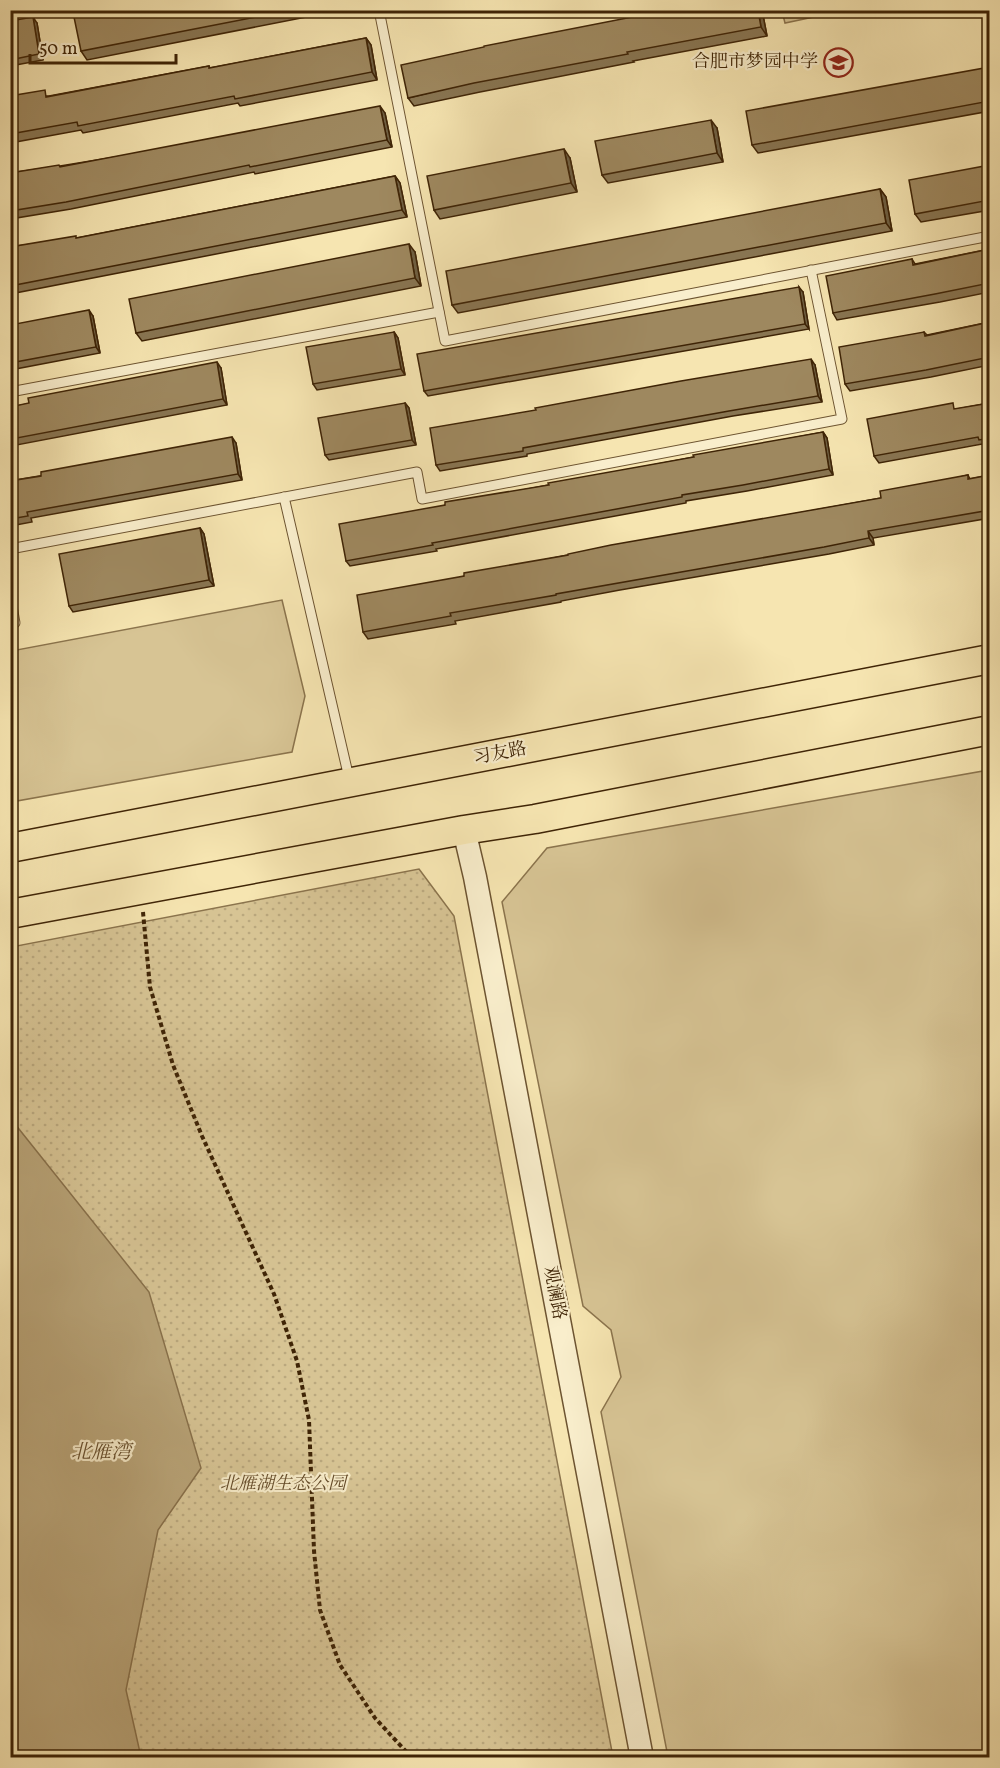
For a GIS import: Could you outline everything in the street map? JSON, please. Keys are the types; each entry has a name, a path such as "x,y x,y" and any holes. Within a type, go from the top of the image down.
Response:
{"main road":[{"name":"习友路","path":"10,848 990,659"},
{"path":"10,914 464,830 535,819 990,730"}],"street":[{"name":"观澜路","path":"464,830 482,912 642,1758"}],"lane":[{"path":"379,10 445,341 990,236"},
{"path":"10,549 417,472 422,499 842,419 811,270"},
{"path":"10,392 439,312"},
{"path":"284,497 350,783"},
{"path":"10,595 15,623 10,624"}],"path":[{"path":"141,890 150,987 173,1065 202,1136 274,1294 297,1361 309,1420 314,1551 320,1610 340,1665 375,1718 412,1758"}],"green space":[{"path":"782,11 833,11 833,13 785,23"},
{"path":"282,600 305,696 292,752 11,802 11,651"},
{"path":"989,770 989,1757 668,1757 601,1412 621,1377 611,1330 583,1306 502,902 547,848"},
{"name":"北雁湖生态公园","path":"419,869 454,916 613,1757 11,1758 11,947"}],"water":[{"name":"北雁湾","path":"11,1119 149,1292 201,1468 158,1530 126,1690 141,1757 11,1757"}],"building":[{"path":"110,10 292,10 81,51 74,17"},
{"path":"668,10 758,10 761,27 627,52 628,54 408,98 401,65 484,46"},
{"path":"33,17 39,54 10,60 10,21"},
{"path":"366,38 372,72 235,99 234,96 78,126 77,122 10,134 10,96 45,90 46,97"},
{"path":"990,67 990,101 752,145 746,111"},
{"path":"380,106 387,140 10,211 10,173 59,165 60,167"},
{"path":"711,120 717,153 602,175 595,141"},
{"path":"564,149 571,183 434,210 427,176"},
{"path":"990,165 990,200 915,214 909,180"},
{"path":"395,176 402,210 10,286 10,247 76,236 76,238"},
{"path":"880,189 886,223 452,305 446,271"},
{"path":"409,244 415,278 136,333 129,299"},
{"path":"990,249 990,283 833,313 826,276 912,259 913,265"},
{"path":"799,287 805,324 424,391 417,354"},
{"path":"89,310 96,347 10,363 10,325"},
{"path":"990,322 990,357 845,384 839,347 924,332 925,336"},
{"path":"394,332 401,369 313,384 306,347"},
{"path":"811,359 818,396 436,465 430,428"},
{"path":"217,362 223,399 11,439 12,445 10,445 10,407 29,403 28,398"},
{"path":"405,403 412,440 325,455 318,418"},
{"path":"953,403 954,409 990,403 990,438 979,440 978,437 874,456 867,419"},
{"path":"823,432 829,469 682,495 682,497 346,561 339,524 445,505 445,502 549,485 548,483"},
{"path":"232,437 238,474 27,512 28,516 10,519 10,481 41,476 41,472"},
{"path":"968,475 968,479 990,475 990,510 868,531 869,538 824,547 450,613 451,616 363,632 357,595 464,576 464,573 611,545 881,498 880,491"},
{"path":"200,528 209,580 69,606 59,554"}],"place":[{"name":"合肥市梦园中学","path":"839,62"}]}
